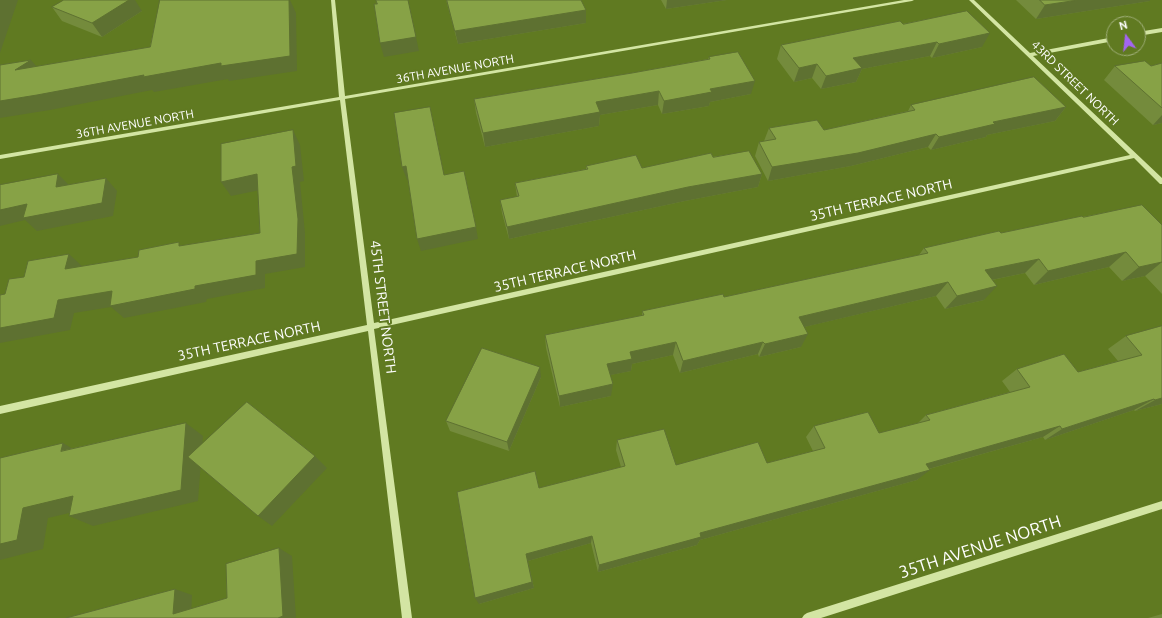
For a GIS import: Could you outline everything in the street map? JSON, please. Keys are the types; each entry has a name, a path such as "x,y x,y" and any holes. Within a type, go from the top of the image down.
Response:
{"street":[{"name":"45TH STREET NORTH","path":"334,0 342,98 408,618"},
{"name":"36TH AVENUE NORTH","path":"0,157 912,0"},
{"name":"43RD STREET NORTH","path":"971,0 1162,182"},
{"path":"1146,33 1162,30"},
{"path":"1030,55 1106,41"},
{"name":"35TH TERRACE NORTH","path":"0,410 1135,156"},
{"path":"1155,175 1162,174"},
{"name":"35TH AVENUE NORTH","path":"807,618 1162,505"}],"building":[{"path":"64,0 129,0 92,23 52,7"},
{"path":"160,0 289,0 290,56 221,66 221,63 143,77 144,75 0,101 0,65 31,60 15,70 150,47"},
{"path":"376,0 408,0 416,37 380,43 374,4 377,4"},
{"path":"447,0 581,0 586,10 455,31"},
{"path":"1040,0 1078,0 1045,5"},
{"path":"967,11 990,33 939,44 937,42 853,58 862,68 826,76 817,64 799,68 781,45 900,21 903,24"},
{"path":"738,52 755,81 710,89 712,92 664,101 659,91 596,102 600,112 483,133 474,99 632,73 710,59 709,57"},
{"path":"1145,61 1151,66 1162,63 1162,108 1115,66"},
{"path":"1034,77 1066,107 993,122 995,124 939,137 936,134 858,153 772,167 759,142 776,139 769,128 817,120 824,130 915,110 911,105"},
{"path":"430,107 444,175 464,171 476,227 417,239 406,166 402,167 394,113"},
{"path":"293,130 296,166 292,167 298,219 297,254 256,261 256,275 195,286 195,289 110,306 112,291 58,300 54,318 0,328 0,295 5,294 9,279 24,277 28,261 69,254 65,269 138,257 139,250 179,242 179,246 260,233 257,174 221,182 221,144"},
{"path":"749,151 762,174 688,187 507,227 500,200 519,196 515,183 588,169 586,166 636,155 642,168 711,153 713,157"},
{"path":"58,174 56,187 106,178 102,203 23,218 27,204 0,210 0,185"},
{"path":"1142,205 1162,225 1162,262 1139,267 1126,252 1048,271 1039,259 985,270 997,286 957,296 948,282 799,317 808,334 765,344 763,342 683,361 676,342 630,352 632,359 607,364 613,384 559,396 545,335 644,315 642,311 723,294 724,297 928,253 924,248 999,231 1001,233"},
{"path":"1162,326 1162,398 1154,399 1062,429 1060,426 926,464 930,470 700,533 701,537 599,565 592,536 526,554 532,582 475,598 457,492 535,471 539,488 625,466 617,440 664,429 676,465 758,442 767,463 825,448 814,426 868,412 879,433 930,420 926,415 1030,387 1017,369 1064,354 1078,372 1142,355 1126,336"},
{"path":"482,348 540,367 507,442 446,421"},
{"path":"247,402 315,456 258,516 188,457"},
{"path":"186,423 181,490 69,516 73,496 23,508 17,540 0,544 0,458 63,443 61,451"},
{"path":"279,548 283,616 278,618 66,618 175,589 173,614 227,598 226,564"}]}
